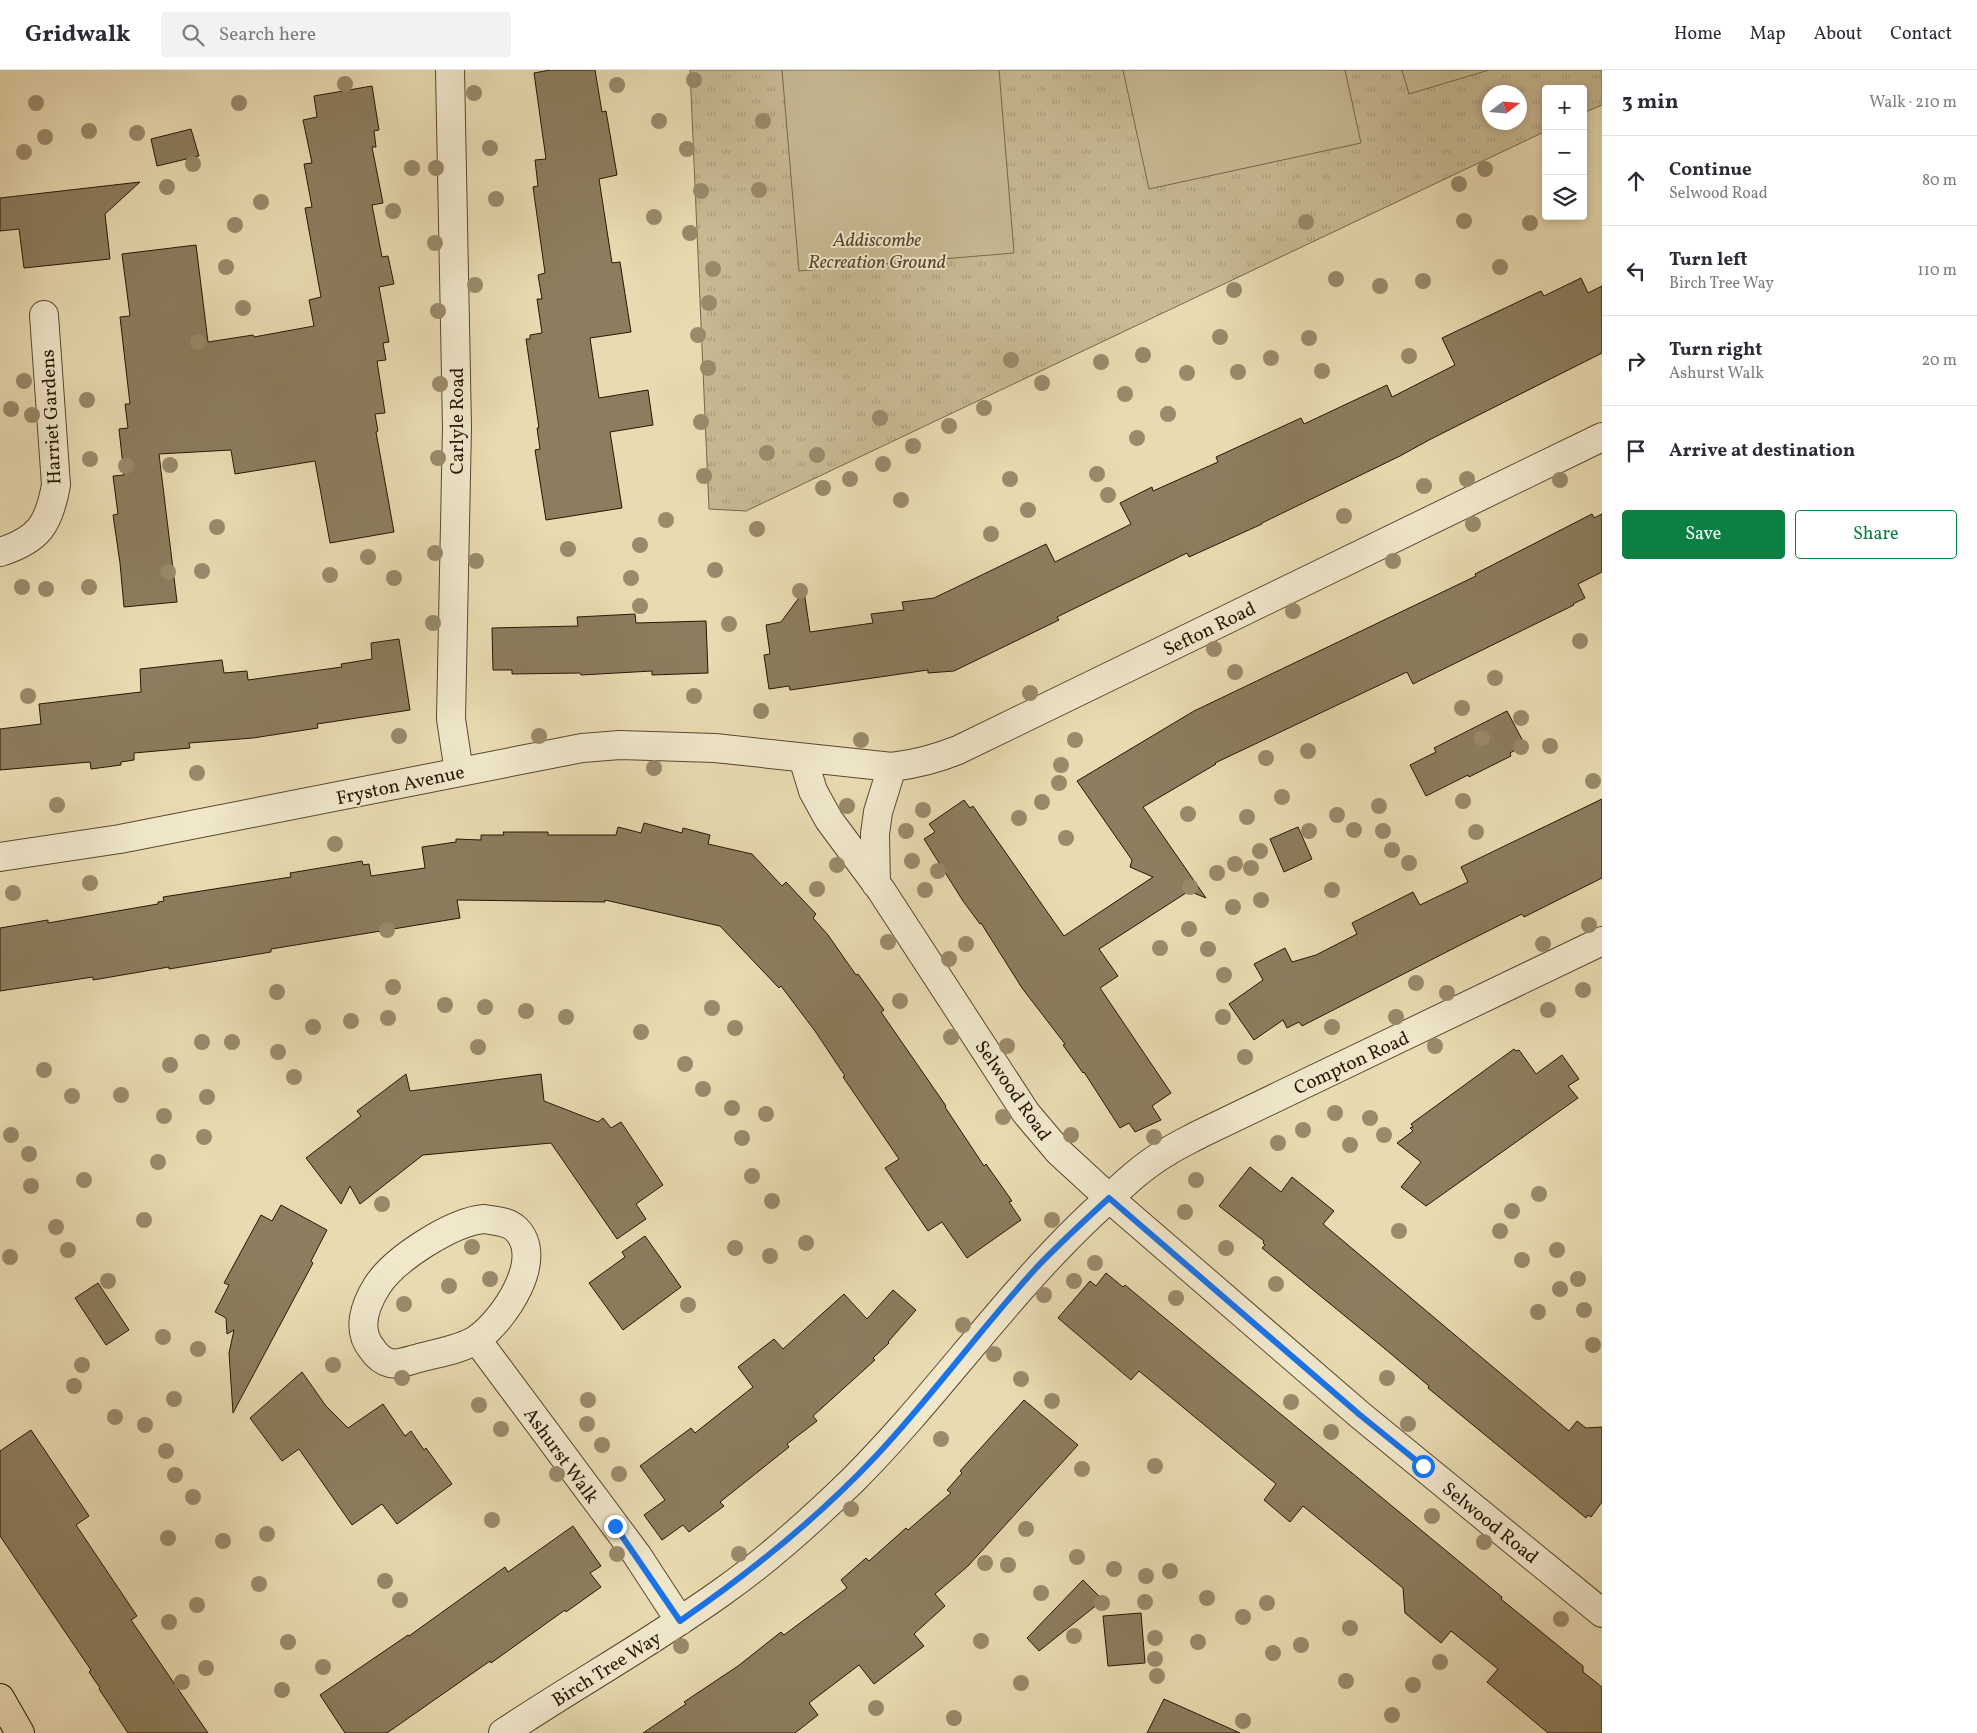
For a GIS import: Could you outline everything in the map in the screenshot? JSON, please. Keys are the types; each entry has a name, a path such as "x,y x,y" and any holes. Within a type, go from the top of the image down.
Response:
{"highway":[{"path":"0,1698 20,1733"}],"street":[{"name":"Carlyle Road","path":"450,70 457,427 450,719 459,772"},
{"name":"Harriet Gardens","path":"0,552 18,546 33,538 45,523 56,485 44,315"},
{"name":"Sefton Road","path":"803,758 892,767 917,764 936,759 1602,437"},
{"name":"Fryston Avenue","path":"0,858 127,838 550,753 620,745 715,748 803,758"},
{"name":"Selwood Road","path":"803,758 813,791 829,820 925,956 1026,1113 1059,1152 1109,1198 1360,1415 1602,1613"},
{"path":"876,884 875,834 878,812 892,767"},
{"name":"Compton Road","path":"1109,1198 1145,1167 1166,1152 1200,1134 1602,941"},
{"name":"Birch Tree Way","path":"503,1733 723,1592 812,1519 853,1480 911,1417 1038,1267 1109,1198"},
{"path":"484,1219 506,1223 515,1228 524,1242 526,1262 523,1277 508,1305 477,1340 448,1351 390,1363 377,1356 368,1345 363,1332 363,1322 368,1300 378,1284 390,1271 424,1244 471,1220 484,1219"},
{"name":"Ashurst Walk","path":"477,1340 636,1555 680,1621"}],"green space":[{"name":"Addiscombe Recreation Ground","path":"690,70 1602,70 1602,105 1587,111 1587,85 1542,85 1542,133 746,511 709,509"},
{"path":"782,70 999,70 1014,253 799,271"},
{"path":"1123,70 1345,70 1361,143 1149,189"},
{"path":"1402,70 1489,70 1409,94"}],"building":[{"path":"550,70 595,70 602,112 606,111 617,175 599,179 612,263 620,262 631,332 590,338 599,398 648,390 653,425 610,432 622,508 546,520 535,450 540,449 537,428 539,428 526,339 530,339 530,335 542,333 537,299 542,299 538,275 545,273 533,187 538,186 535,160 546,159 534,73"},
{"path":"372,86 379,130 374,131 376,147 372,147 383,203 372,205 382,257 388,256 394,284 379,287 389,342 383,343 386,360 377,361 385,413 375,414 378,431 376,432 394,532 330,543 315,461 235,474 231,450 159,454 177,602 124,607 113,515 118,514 113,476 124,475 119,429 128,428 125,404 130,404 120,317 130,316 122,254 196,245 208,342 253,335 254,337 314,326 309,300 321,297 305,208 312,207 304,164 312,163 303,120 317,117 314,96"},
{"path":"191,129 199,156 157,166 151,139"},
{"path":"140,182 105,214 110,259 24,268 19,229 0,231 0,198"},
{"path":"1581,278 1588,293 1602,286 1602,353 1400,456 1262,524 1189,557 1187,553 1057,617 1059,620 954,671 928,673 928,670 790,690 789,686 769,689 764,655 770,654 766,625 781,622 804,591 810,632 873,623 871,614 904,610 902,602 934,598 1046,544 1055,562 1131,524 1120,503 1152,487 1153,491 1218,462 1216,457 1301,418 1304,424 1387,385 1392,397 1455,365 1442,338 1541,291 1544,296"},
{"path":"1592,514 1594,518 1602,514 1602,572 1578,584 1585,598 1413,684 1407,672 1215,763 1143,807 1206,898 1189,891 1099,949 1118,976 1100,988 1171,1093 1152,1106 1161,1120 1135,1132 1129,1123 1120,1128 1084,1072 1063,1045 1065,1044 1022,988 924,839 935,832 929,824 964,800 970,808 973,806 1064,936 1153,877 1130,867 1132,860 1077,781 1194,711 1476,576 1475,574"},
{"path":"635,614 636,623 706,621 708,673 652,675 652,671 581,675 580,673 512,674 512,670 493,670 492,628 578,626 577,617"},
{"path":"399,639 410,710 317,724 318,728 253,738 189,743 190,748 134,753 134,760 121,762 121,765 91,769 90,762 0,770 0,729 41,724 39,704 141,692 140,669 222,660 224,673 247,671 248,680 342,667 341,664 372,659 371,643"},
{"path":"1507,711 1525,745 1510,753 1511,756 1426,796 1410,765 1436,752 1434,748"},
{"path":"1602,799 1602,878 1524,917 1522,914 1302,1026 1299,1022 1287,1028 1283,1020 1254,1040 1229,1004 1263,980 1254,964 1285,948 1292,962 1316,955 1357,934 1352,923 1413,892 1420,905 1468,882 1461,867"},
{"path":"644,823 682,833 683,828 710,835 708,844 752,854 782,886 786,882 816,914 813,918 884,1010 881,1012 946,1106 984,1166 986,1164 1012,1201 1009,1202 1021,1220 967,1258 942,1222 928,1231 885,1168 899,1159 843,1077 845,1076 815,1031 781,986 779,988 720,926 605,900 605,902 457,900 460,918 271,949 271,952 169,969 169,967 93,980 93,977 0,991 0,928 48,920 48,923 158,904 158,902 164,901 163,897 291,877 290,873 362,861 363,865 369,864 371,876 425,868 422,847 456,842 456,839 481,840 481,835 504,835 503,832 548,832 548,835 616,835 618,827 641,833"},
{"path":"1298,827 1312,859 1284,872 1270,839"},
{"path":"1514,1049 1516,1051 1519,1050 1536,1074 1562,1055 1579,1079 1568,1086 1578,1098 1426,1206 1401,1187 1421,1162 1397,1143 1413,1131 1410,1128 1413,1127 1411,1124"},
{"path":"406,1074 410,1091 541,1074 544,1101 598,1122 603,1118 611,1128 621,1122 663,1185 636,1204 646,1219 617,1239 551,1143 423,1155 360,1204 350,1186 341,1204 306,1158 361,1116 357,1111"},
{"path":"1250,1167 1281,1192 1292,1177 1334,1211 1323,1224 1569,1431 1577,1421 1586,1428 1602,1427 1602,1502 1591,1517 1588,1515 1586,1518 1428,1388 1429,1386 1384,1348 1262,1248 1265,1245 1264,1241 1219,1206"},
{"path":"281,1205 327,1230 311,1261 313,1263 233,1413 229,1353 234,1330 227,1334 226,1318 215,1312 229,1285 224,1283 261,1215 272,1221"},
{"path":"645,1236 681,1287 623,1330 589,1283 625,1257 622,1252"},
{"path":"1106,1273 1123,1287 1125,1285 1583,1666 1583,1672 1602,1687 1602,1733 1548,1733 1487,1682 1498,1669 1451,1631 1441,1643 1405,1613 1403,1588 1303,1506 1290,1522 1264,1500 1276,1484 1139,1371 1131,1380 1058,1318 1090,1281 1096,1286"},
{"path":"98,1283 129,1330 106,1345 75,1298"},
{"path":"893,1290 916,1310 889,1343 873,1358 875,1360 813,1416 817,1421 787,1444 789,1447 720,1502 724,1506 689,1532 683,1525 662,1540 644,1515 665,1500 640,1466 691,1428 695,1433 753,1387 738,1367 774,1339 783,1349 844,1294 867,1319"},
{"path":"302,1372 326,1406 348,1428 383,1404 405,1436 411,1431 452,1484 397,1524 382,1504 352,1525 299,1449 282,1461 250,1418"},
{"path":"1024,1400 1078,1445 968,1566 935,1594 945,1606 914,1634 924,1646 874,1684 859,1665 809,1703 818,1715 795,1733 643,1733 686,1704 684,1702 738,1666 781,1632 784,1635 847,1588 841,1580 866,1558 869,1561 906,1528 908,1530 951,1493 947,1490 962,1473 960,1471"},
{"path":"31,1430 89,1516 76,1525 137,1616 131,1620 208,1733 128,1733 89,1672 91,1670 0,1536 0,1451"},
{"path":"573,1526 601,1566 590,1573 601,1587 387,1733 345,1733 320,1695 409,1636 505,1567 508,1572"},
{"path":"1083,1580 1103,1600 1039,1651 1027,1638"},
{"path":"1141,1613 1145,1663 1108,1666 1103,1616"},
{"path":"1164,1699 1240,1733 1147,1733"}],"route":[{"path":"615,1526 680,1621 723,1592 760,1563 812,1519 853,1480 911,1417 1038,1267 1109,1198 1360,1415 1423,1466"}]}
